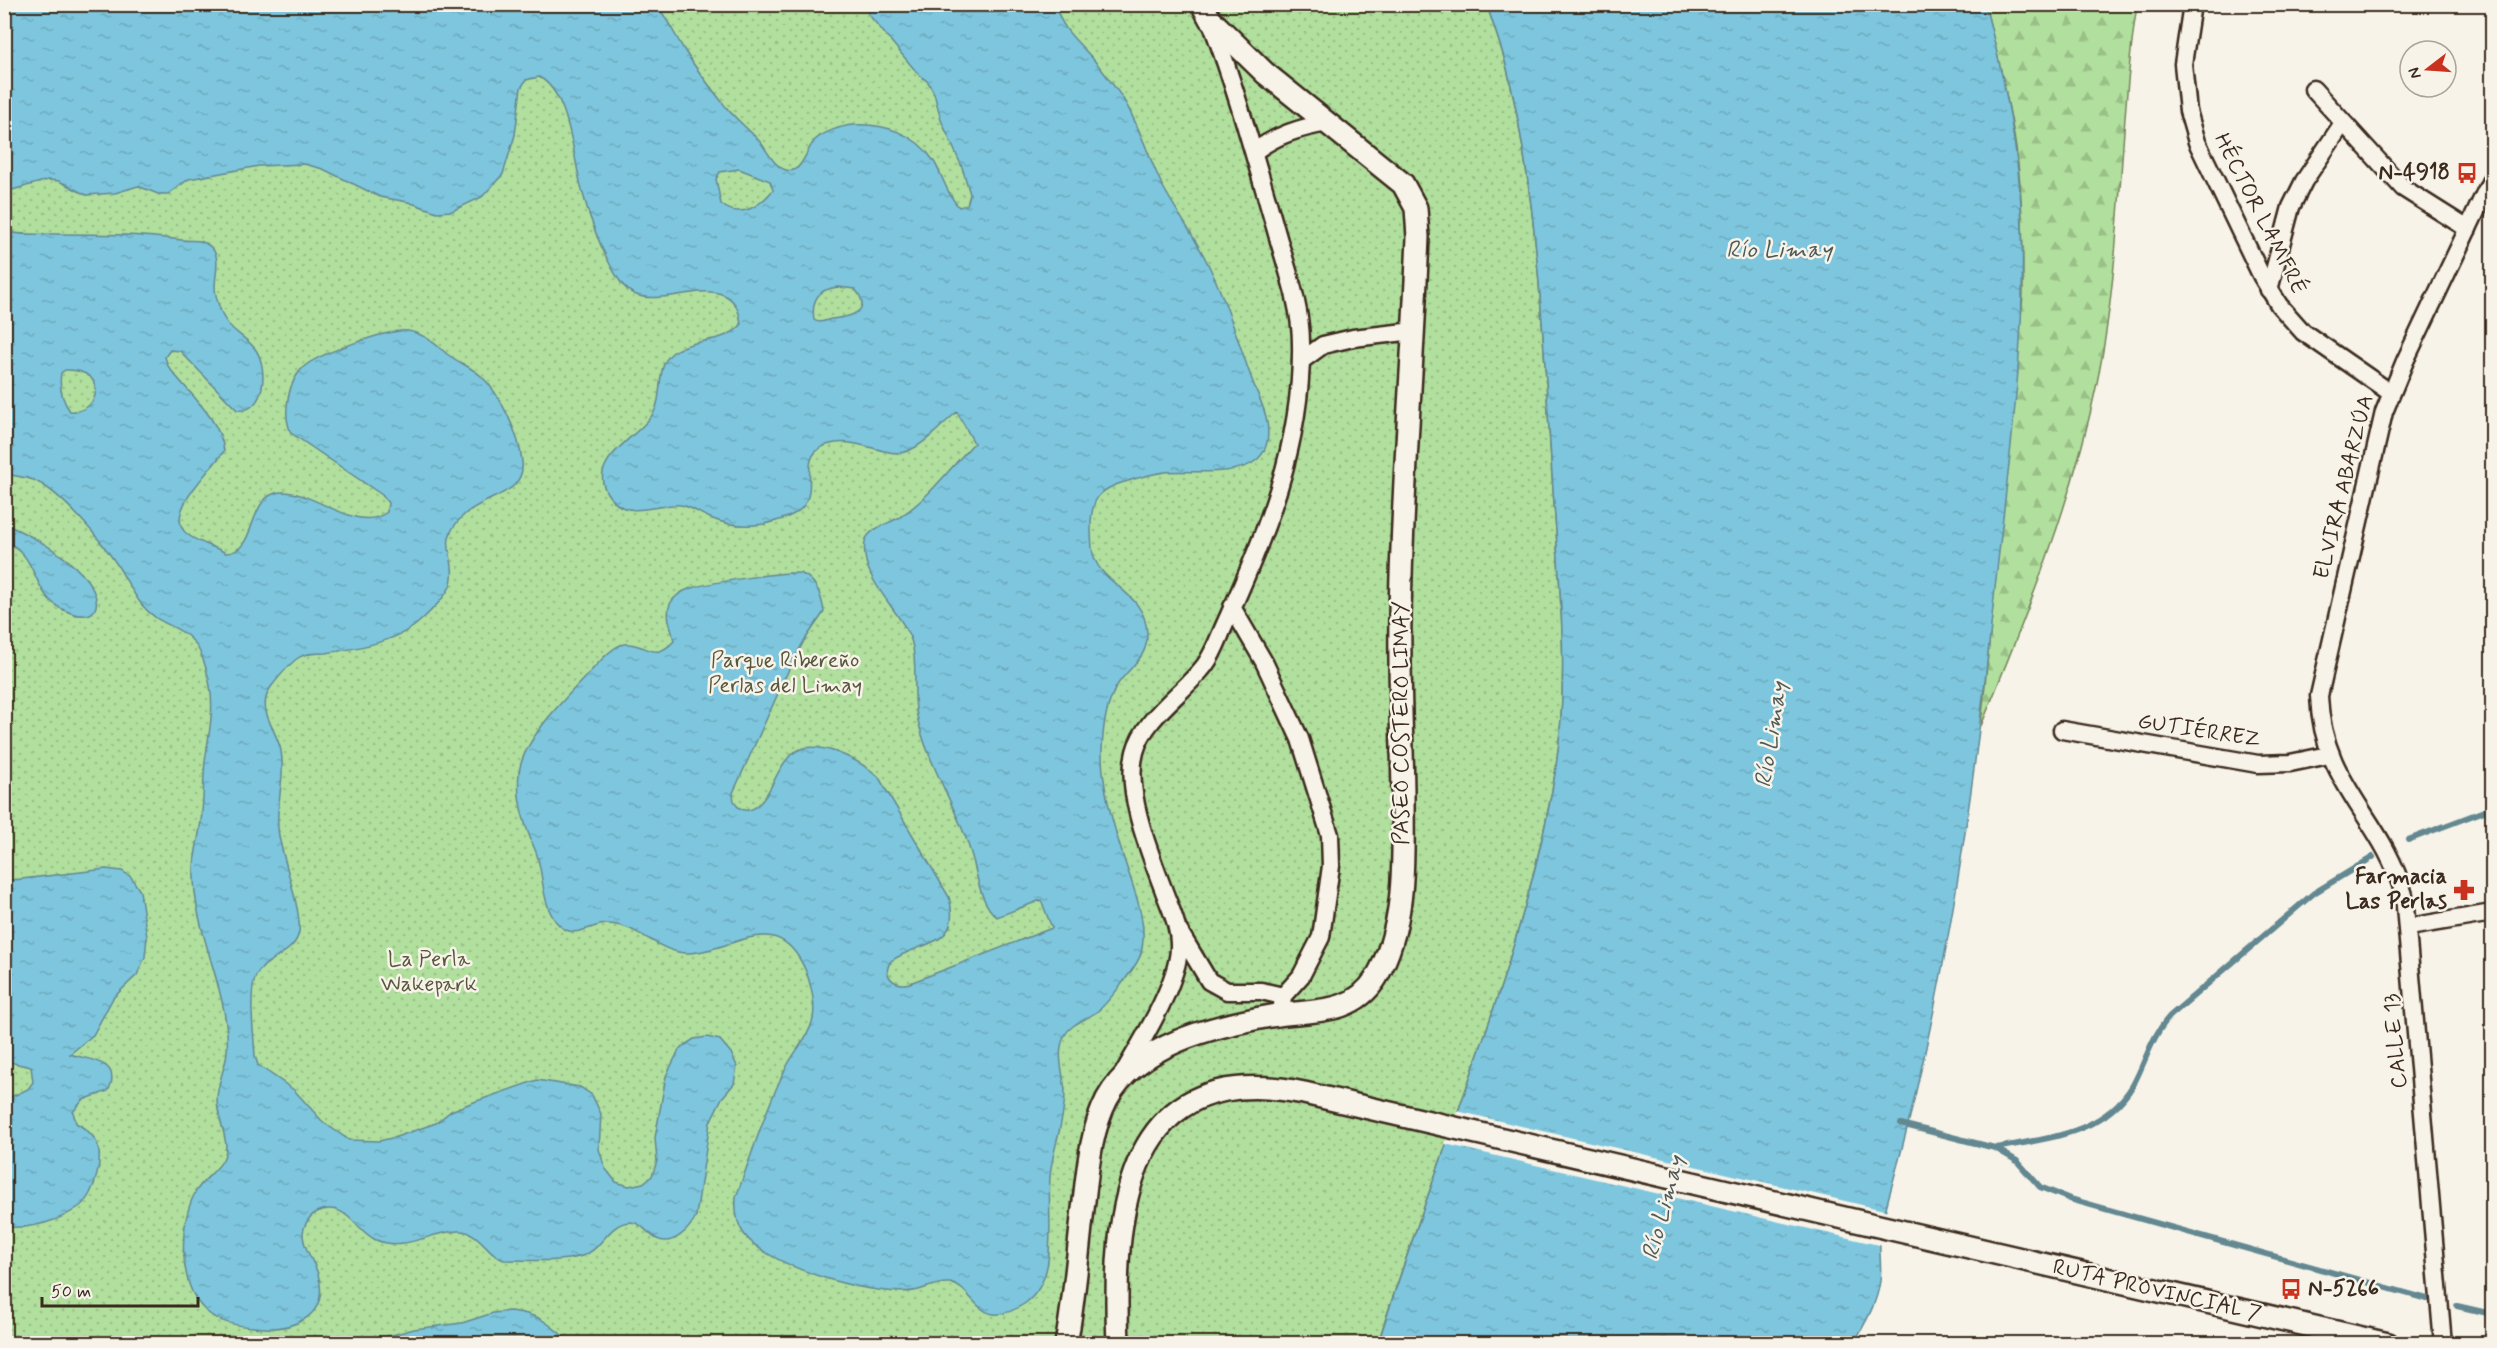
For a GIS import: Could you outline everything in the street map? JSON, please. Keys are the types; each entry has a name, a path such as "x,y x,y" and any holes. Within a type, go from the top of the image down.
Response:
{"street":[{"name":"HÉCTOR LAMFRÉ","path":"2192,4 2183,64 2185,96 2192,127 2269,290 2303,332 2391,393"},
{"path":"1206,12 1234,84 1292,286 1301,339 1300,395 1286,471 1232,607 1208,662 1150,724 1135,751 1132,780 1142,822 1179,930 1209,981 1227,991 1261,991 1282,1005 1301,976 1321,937 1331,866 1330,835 1300,739 1264,662 1232,607"},
{"name":"PASEO COSTERO LIMAY","path":"1066,1344 1091,1148 1106,1101 1117,1083 1132,1069 1172,1044 1282,1005 1319,1011 1354,1002 1376,978 1390,942 1396,916 1403,834 1400,613 1418,222 1411,195 1394,176 1283,90 1206,12"},
{"path":"2313,89 2403,188 2468,229"},
{"path":"1254,152 1269,140 1299,128 1327,123"},
{"path":"2269,290 2291,207 2304,181 2343,123"},
{"name":"ELVIRA ABARZÚA","path":"2329,755 2320,710 2321,681 2374,445 2391,393 2493,178"},
{"path":"1301,362 1323,345 1353,338 1414,332"},
{"name":"GUTIÉRREZ","path":"2062,730 2251,764 2282,764 2329,755"},
{"name":"CALLE 13","path":"2329,755 2342,782 2394,863 2404,895 2409,927 2444,1344"},
{"path":"2409,927 2493,913"},
{"path":"1117,1083 1146,1033 1173,974 1179,951 1179,930"},
{"name":"RUTA PROVINCIAL 7","path":"1118,1344 1117,1270 1127,1194 1136,1163 1148,1141 1161,1125 1196,1100 1240,1088 1283,1089 2388,1344"}],"green space":[{"name":"Parque Ribereño Perlas del Limay","path":"5,5 1487,5 1502,50 1519,126 1538,275 1562,633 1563,673 1558,752 1537,862 1518,932 1473,1070 1400,1274 1378,1343 5,1344"},
{"path":"1985,5 2137,5 2126,99 2112,289 2097,383 2075,471 2047,558 1981,726 2023,295 2023,240 2016,148"}],"water":[{"path":"5,4 657,5 709,85 730,112 757,138 782,168 791,171 796,169 815,140 833,130 853,125 887,128 908,137 926,151 959,207 967,205 970,194 962,167 941,120 934,93 928,82 919,75 863,5 1055,5 1066,29 1097,63 1122,97 1162,185 1213,274 1264,411 1267,422 1267,442 1261,456 1249,465 1217,471 1165,472 1142,477 1106,490 1094,505 1091,530 1095,561 1102,571 1138,606 1144,618 1147,633 1145,648 1139,660 1116,686 1110,700 1102,751 1107,798 1139,905 1143,941 1139,958 1121,985 1100,1009 1071,1028 1062,1042 1060,1056 1065,1101 1049,1185 1048,1260 1044,1277 1036,1292 1024,1304 1009,1312 997,1314 979,1307 959,1287 950,1283 904,1292 881,1291 827,1279 776,1258 744,1234 737,1216 736,1197 772,1098 813,1019 813,996 803,964 788,945 776,938 763,936 689,953 668,949 620,926 602,924 577,931 565,930 553,918 546,900 539,861 520,804 518,783 523,758 530,743 554,711 604,657 622,644 657,651 674,641 668,613 670,604 676,596 691,588 713,583 766,575 802,574 815,585 824,612 790,667 733,793 738,807 746,810 760,803 785,761 799,750 810,747 822,748 848,757 878,776 949,897 952,913 950,925 945,934 891,961 888,971 889,976 895,982 910,983 1052,928 1041,900 997,917 984,900 961,826 922,735 916,707 915,661 912,643 900,619 875,582 868,569 865,556 865,542 870,533 911,509 974,443 957,412 928,439 908,451 890,452 847,443 824,446 815,452 811,460 807,500 801,509 780,520 750,525 730,524 710,518 683,505 637,510 621,507 613,501 607,493 603,480 604,469 610,458 649,420 655,410 661,373 666,359 679,349 725,336 741,325 736,307 727,296 713,292 698,292 648,297 634,294 622,284 604,252 589,213 569,130 558,98 550,86 539,77 526,80 521,88 515,135 503,174 482,197 452,211 437,212 408,202 380,197 323,169 304,164 259,166 189,179 168,194 158,194 138,186 115,193 86,195 59,181 48,180 5,192","holes":["739,169 770,181 773,190 756,206 735,211 721,204 716,179 720,172","838,287 855,289 862,303 861,308 846,317 820,322 814,320 813,313 817,297 825,290"]},
{"name":"Río Limay","path":"1487,5 1985,5 2010,115 2021,199 2023,272 2015,408 1987,665 1955,896 1926,1049 1880,1235 1881,1276 1870,1313 1854,1343 1378,1344 1518,932 1537,862 1558,752 1563,673 1562,633 1538,275 1519,126 1502,50"},
{"path":"5,231 23,234 102,234 200,241 213,249 217,261 215,291 222,315 231,327 252,345 260,358 263,378 259,397 247,409 237,410 180,351 170,350 165,357 168,366 202,406 217,428 224,451 185,504 181,515 181,525 191,537 226,553 236,551 243,544 262,503 270,495 281,492 294,493 335,510 362,518 375,518 387,512 388,503 382,495 291,433 287,416 288,397 295,379 306,365 356,342 387,333 408,331 420,334 477,373 488,384 502,404 513,428 522,462 521,473 517,482 502,494 464,515 450,533 452,574 451,584 446,594 418,623 409,630 387,640 362,647 301,656 280,675 267,695 266,712 279,743 282,762 278,815 279,836 298,912 299,932 292,946 266,964 256,976 252,993 255,1056 258,1065 294,1090 323,1122 349,1140 379,1141 396,1137 436,1123 451,1111 537,1080 580,1087 592,1095 601,1114 599,1149 605,1168 616,1182 629,1186 643,1183 652,1176 657,1161 655,1138 666,1076 680,1048 694,1039 707,1037 720,1040 731,1053 737,1066 734,1084 722,1098 710,1122 696,1216 685,1231 675,1239 663,1241 653,1237 638,1224 630,1222 616,1227 594,1249 582,1256 553,1260 504,1260 492,1253 478,1238 466,1232 449,1232 397,1244 387,1243 369,1236 343,1213 327,1209 311,1216 303,1232 303,1240 318,1274 320,1289 319,1302 313,1312 304,1319 281,1327 267,1328 229,1323 207,1312 197,1301 190,1287 184,1255 189,1206 199,1187 222,1161 226,1148 217,1100 227,1053 227,1029 220,993 200,922 194,886 194,867 212,703 209,679 200,651 193,641 151,614 142,605 109,553 70,508 38,482 5,474","holes":["65,370 79,371 89,376 96,391 88,406 70,411 62,393 61,373"]},
{"path":"5,524 46,545 74,566 90,585 95,595 95,610 90,614 72,614 51,601 39,585 25,557 10,544 5,547"},
{"path":"106,869 122,871 131,877 140,891 147,937 145,957 137,975 113,998 93,1035 70,1054 101,1063 111,1073 112,1081 108,1091 83,1100 73,1112 76,1123 90,1133 97,1145 99,1164 97,1174 85,1201 72,1212 44,1223 24,1227 5,1227 5,1100 28,1089 33,1082 31,1067 5,1061 5,881"},
{"path":"510,1311 537,1317 571,1343 363,1343 414,1329 462,1323 493,1313"},
{"path":"838,1335 903,1343 808,1343"}],"pier":[{"path":"1457,1111 1888,1211 1883,1246 1445,1144"}],"waterway":[{"path":"2408,840 2492,808"},
{"path":"1996,1148 2055,1137 2091,1124 2107,1114 2133,1085 2153,1041 2170,1016 2314,893 2373,857"},
{"path":"1901,1124 1995,1148 2017,1161 2040,1187 2070,1199 2427,1299"},
{"path":"2457,1306 2492,1314"}],"place":[{"name":"N-4918","path":"2467,173"},
{"name":"Farmacia Las Perlas","path":"2464,890"},
{"name":"N-5266","path":"2291,1289"}],"park label":[{"name":"La Perla Wakepark","path":"429,972"}]}
